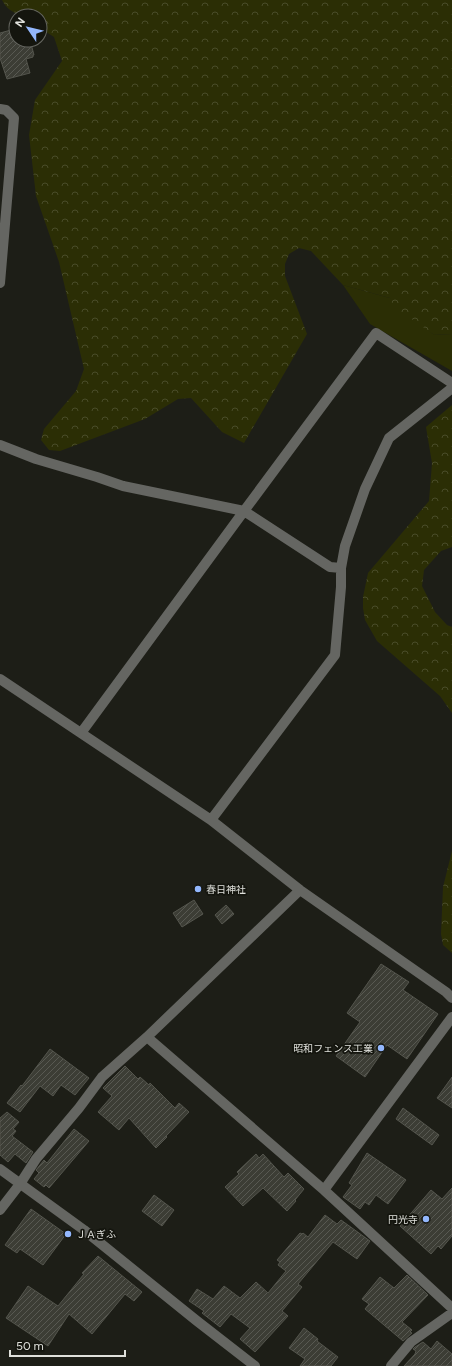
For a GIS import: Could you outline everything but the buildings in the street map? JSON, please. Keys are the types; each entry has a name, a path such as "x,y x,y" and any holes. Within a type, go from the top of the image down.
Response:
{"street":[{"path":"0,109 6,110 14,118 0,283"},
{"path":"82,733 376,333 452,383"},
{"path":"211,820 335,655 341,588 341,568 345,546 365,489 389,438 452,388"},
{"path":"0,444 36,459 123,486 244,511 330,567 341,568"},
{"path":"0,679 211,820 300,890 446,992 452,998"},
{"path":"0,1210 20,1184 36,1159 102,1077 147,1037 300,890"},
{"path":"324,1190 452,1017"},
{"path":"147,1037 324,1190 452,1308"},
{"path":"0,1169 84,1230 255,1366"},
{"path":"391,1366 411,1342 452,1313"}],"green space":[{"path":"2,0 452,0 452,335 433,334 393,306 390,298 343,285 311,251 299,248 289,254 285,264 285,276 307,334 244,443 222,432 191,398 178,399 145,419 60,451 49,450 41,440 44,429 76,391 84,369 59,262 36,196 29,135 35,100 62,61 54,37 48,33 48,8 8,8"},
{"path":"343,285 390,298 433,334 452,335 452,371 370,324"},
{"path":"452,405 452,547 441,551 424,570 422,586 435,612 447,625 452,627 452,713 440,696 377,641 365,620 363,597 368,573 429,501 432,463 426,427"},
{"path":"452,851 452,953 443,945 441,934 443,887"}],"place":[{"name":"春日神社","path":"198,889"},
{"name":"昭和フェンス工業","path":"381,1048"},
{"name":"円光寺","path":"426,1219"},
{"name":"ＪＡぎふ","path":"68,1234"}]}
